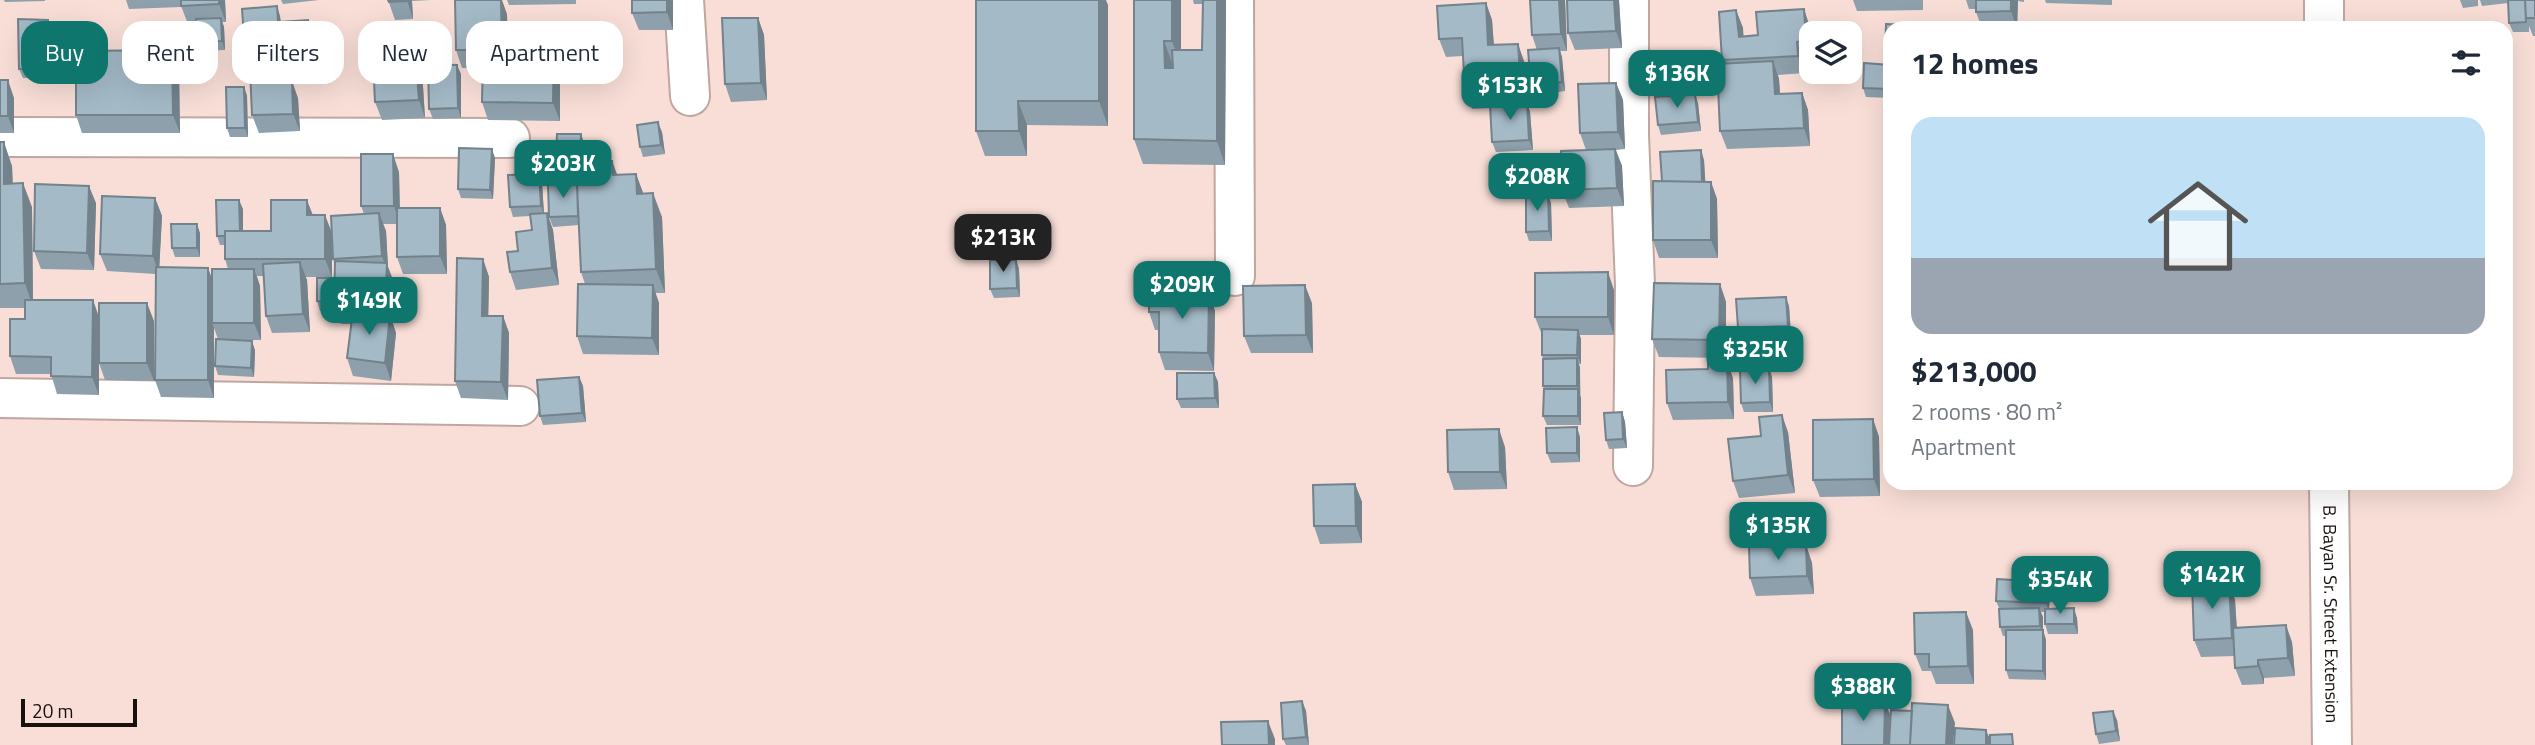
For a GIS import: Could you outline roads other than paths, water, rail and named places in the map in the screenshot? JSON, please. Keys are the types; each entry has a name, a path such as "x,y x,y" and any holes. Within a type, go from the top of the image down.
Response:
{"street":[{"path":"684,0 690,96"},
{"path":"1234,0 1235,276"},
{"path":"1629,0 1629,135 1635,285 1633,466"},
{"path":"2324,21 2325,0"},
{"path":"0,137 510,138"},
{"path":"0,398 520,407"},
{"name":"B. Bayan Sr. Street Extension","path":"2329,490 2332,745"}]}
